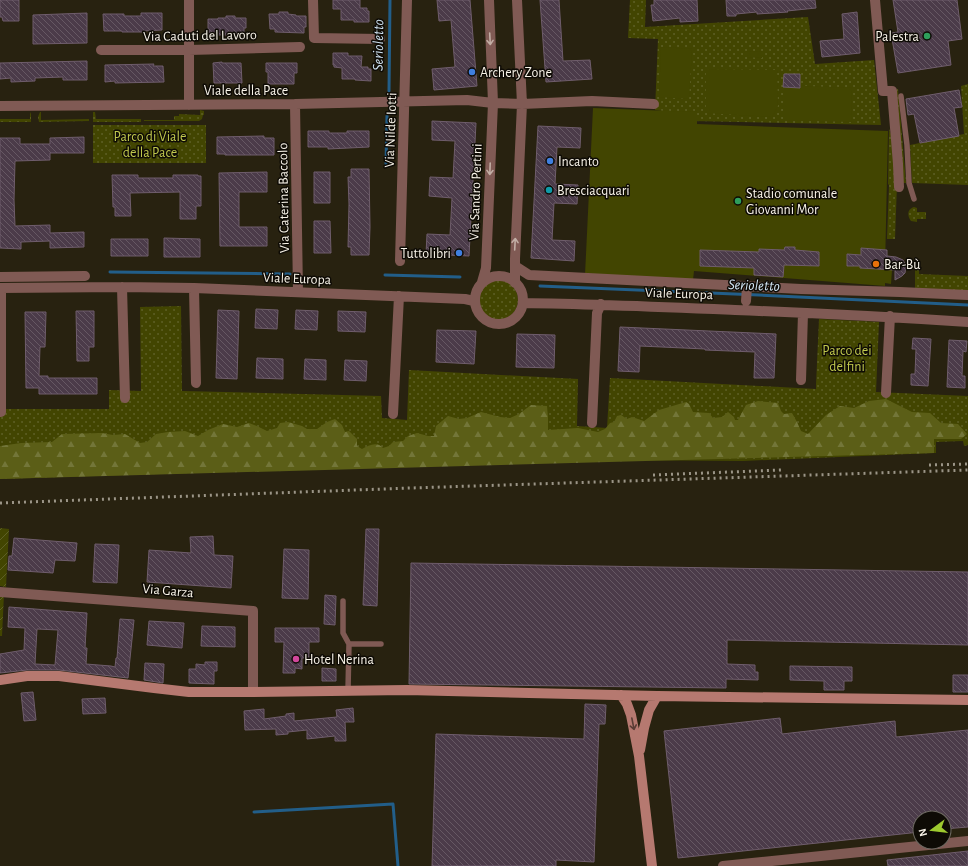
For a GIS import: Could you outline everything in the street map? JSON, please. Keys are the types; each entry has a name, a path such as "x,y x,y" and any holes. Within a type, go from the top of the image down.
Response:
{"street":[{"name":"Via Caduti del Lavoro","path":"189,0 189,105"},
{"path":"313,0 314,38 380,39"},
{"name":"Via Nilde Iotti","path":"400,261 407,0"},
{"name":"Via Sandro Pertini","path":"482,282 486,268 493,103 489,0"},
{"path":"515,283 514,266 522,104 518,0"},
{"path":"875,0 883,91 892,91 899,187"},
{"name":"Via Caduti del Lavoro","path":"101,50 189,50 300,47"},
{"name":"Viale della Pace","path":"0,106 295,104 467,100 493,103"},
{"path":"493,103 522,104 592,101 654,104"},
{"name":"Via Caterina Baccolo","path":"295,104 298,292"},
{"path":"514,266 529,275 747,294 801,289 968,295"},
{"path":"0,277 85,276"},
{"path":"493,277 505,277 515,283 521,292 523,303 518,315 508,323 496,325 485,321 478,312 474,301 476,291 482,282 493,277"},
{"path":"122,287 125,398"},
{"name":"Viale Europa","path":"1,412 1,288 194,288 465,299 474,301"},
{"path":"194,288 196,383"},
{"path":"393,414 399,296"},
{"name":"Viale Europa","path":"523,303 601,304 803,312 890,316 968,322"},
{"path":"592,423 597,313 601,304"},
{"path":"801,380 803,312"},
{"path":"886,393 890,316"},
{"name":"Via Garza","path":"0,592 253,611 253,692"},
{"path":"0,680 27,676 59,676 190,692 407,690 657,696 968,700"},
{"path":"620,695 628,704 639,756 652,866"},
{"path":"639,756 649,710 657,696"},
{"path":"723,866 968,841"}],"lane":[{"path":"901,96 907,146 909,183 914,200"},
{"path":"343,601 343,633 349,644 348,690"},
{"path":"349,644 382,644"}],"green space":[{"path":"630,0 646,0 645,27 808,17 815,64 874,60 881,125 691,121 691,115 655,110 658,39 628,38"},
{"path":"661,47 692,49 689,99 659,97"},
{"path":"746,51 762,52 762,58 746,57"},
{"path":"706,69 777,70 778,106 772,117 706,113"},
{"path":"968,84 968,185 912,183 910,145 964,134 961,86"},
{"path":"785,85 852,88 851,122 785,120"},
{"path":"898,89 906,183 902,183 894,90"},
{"name":"Stadio comunale Giovanni Mor","path":"593,108 697,112 697,124 888,131 885,269 892,270 891,284 885,283 885,286 694,271 693,280 585,275"},
{"path":"200,110 204,111 204,115 199,121 144,121 174,120 174,116 179,116 179,114 200,115"},
{"path":"30,112 31,122 0,122 0,119 30,119"},
{"path":"40,112 41,120 89,119 89,121 39,122 38,117"},
{"path":"93,112 95,112 96,119 141,119 141,122 93,122"},
{"name":"Parco di Viale della Pace","path":"93,125 206,125 206,163 93,163"},
{"path":"889,129 891,134 897,184 895,239 887,239"},
{"path":"914,207 917,208 917,212 926,212 926,219 917,219 917,222 911,221 908,213 910,209"},
{"path":"915,266 919,266 919,274 968,276 968,293 915,290"},
{"path":"502,280 509,283 515,289 518,300 517,308 509,317 502,320 494,320 487,317 479,308 478,296 481,289 490,281"},
{"name":"Parco dei delfini","path":"181,306 182,391 381,396 382,418 407,420 409,370 578,379 577,426 607,428 610,378 816,389 819,319 879,322 876,392 968,396 968,445 964,446 963,441 936,442 936,453 743,461 603,460 0,479 0,409 109,409 109,390 141,391 140,307"},
{"path":"886,399 912,412 930,413 941,423 958,424 967,434 961,439 934,439 934,453 0,479 0,446 21,443 52,442 62,434 125,434 140,443 147,442 156,434 168,432 185,431 198,436 223,424 237,427 249,423 267,431 277,428 280,423 288,422 307,429 317,429 327,422 335,419 342,425 345,432 349,431 357,439 357,446 362,449 376,444 383,448 389,446 393,442 403,441 408,436 417,433 434,436 436,426 448,416 459,419 467,418 481,412 510,418 519,414 531,405 547,406 548,430 578,428 598,432 605,429 610,423 614,422 617,416 621,415 627,419 632,417 644,421 659,410 686,402 689,404 693,412 709,413 713,418 722,417 728,412 734,417 735,420 738,420 746,405 758,401 778,403 781,411 784,414 792,413 801,431 808,434 826,415 840,406 854,408 869,401"},
{"path":"0,528 9,529 6,587 0,586"},
{"path":"0,594 4,594 2,636 0,636"}],"building":[{"path":"0,0 19,0 19,21 3,21 2,17 0,17"},
{"path":"333,0 360,0 360,8 367,8 367,11 369,11 369,22 341,20 341,9 333,9"},
{"path":"437,0 470,0 477,86 434,90 432,69 455,67 451,20 439,21"},
{"path":"540,0 559,0 563,61 590,60 592,79 546,82"},
{"path":"654,0 697,0 698,21 680,22 680,18 653,21 651,5 654,5"},
{"path":"726,0 815,0 816,8 787,11 788,12 757,14 757,12 727,16"},
{"name":"Palestra","path":"893,0 957,0 962,39 948,41 951,65 898,73 891,33 898,32"},
{"path":"279,12 288,12 288,14 296,16 306,16 306,27 304,27 304,33 275,32 275,29 270,29 269,14 279,14"},
{"path":"857,12 860,53 822,57 820,41 844,39 842,14"},
{"path":"87,13 87,43 33,44 33,15"},
{"path":"141,13 162,13 162,30 143,32 104,31 103,14 141,16"},
{"path":"226,16 246,18 246,28 244,28 244,34 209,35 208,19 226,18"},
{"path":"333,53 348,53 348,56 362,56 361,67 368,67 368,69 371,69 371,81 342,79 342,68 334,67 333,65"},
{"path":"87,61 87,80 63,80 63,77 35,78 35,81 11,82 11,78 0,79 0,63"},
{"path":"213,63 241,63 242,83 214,83"},
{"path":"266,63 297,63 297,73 294,73 294,84 268,84"},
{"path":"154,64 153,66 163,66 164,82 105,82 105,65"},
{"path":"784,74 800,74 800,88 783,87"},
{"path":"959,90 962,107 954,108 959,136 920,143 914,114 908,115 906,99"},
{"path":"432,121 476,123 469,256 426,254 427,234 450,235 452,198 429,196 430,177 453,178 455,141 432,140"},
{"path":"538,126 581,128 580,148 557,147 555,184 578,185 577,204 554,203 552,240 575,241 574,261 531,258"},
{"path":"308,131 347,133 347,131 369,131 369,147 328,149 328,147 308,147"},
{"path":"264,136 264,138 274,138 274,155 217,154 217,137"},
{"path":"84,137 84,153 50,153 50,160 15,161 14,200 15,226 50,225 50,233 84,232 84,247 50,248 50,241 21,242 21,249 0,248 0,138 20,138 20,144 50,144 50,138"},
{"path":"351,169 369,169 369,255 351,255 351,247 348,247 348,177 351,177"},
{"path":"267,172 267,192 239,192 239,227 267,227 267,246 220,246 219,173"},
{"path":"314,172 330,172 330,203 314,203"},
{"path":"112,175 138,175 138,178 173,178 173,175 201,176 201,206 196,206 196,219 180,219 180,192 130,193 131,216 115,216 115,207 113,207"},
{"path":"314,221 330,221 331,253 314,253"},
{"path":"164,238 200,239 200,257 164,257"},
{"path":"111,239 148,239 148,256 111,256"},
{"path":"785,247 795,247 795,250 819,252 819,266 784,265 783,277 754,275 754,268 700,266 700,250 759,252 759,249 784,250"},
{"name":"Bar-Bù","path":"861,248 887,250 887,256 896,257 903,260 906,266 905,273 895,280 895,270 847,266 847,254 861,255"},
{"path":"256,309 278,310 277,329 255,328"},
{"path":"218,310 239,311 237,379 216,378"},
{"path":"296,310 318,311 317,330 295,329"},
{"path":"76,311 94,311 94,347 89,347 89,361 77,361"},
{"path":"338,311 366,312 365,332 338,331"},
{"path":"25,312 46,312 45,347 40,347 39,376 48,376 48,378 97,378 97,394 39,394 39,388 26,388"},
{"path":"620,327 776,334 774,378 754,378 755,352 640,346 639,372 618,371"},
{"path":"437,330 476,331 474,364 436,362"},
{"path":"517,334 555,335 554,368 516,367"},
{"path":"913,338 931,339 928,386 911,385 911,374 915,374 916,349 912,349"},
{"path":"949,340 967,341 966,352 963,351 962,376 965,376 965,388 947,387"},
{"path":"257,358 283,359 283,379 256,378"},
{"path":"305,359 326,360 326,380 304,379"},
{"path":"345,360 367,361 366,381 344,380"},
{"path":"366,529 379,529 377,606 363,605"},
{"path":"213,536 214,555 233,556 231,588 147,582 149,550 191,553 190,537"},
{"path":"14,538 77,543 75,561 55,560 53,573 8,570 9,556 12,556"},
{"path":"95,544 119,545 117,583 93,582"},
{"path":"284,549 309,550 308,599 282,598"},
{"path":"411,563 968,572 968,645 727,640 727,664 755,665 755,672 758,672 758,680 726,679 726,688 409,684"},
{"path":"325,595 336,596 335,625 324,624"},
{"path":"9,607 87,613 85,648 87,648 86,664 115,667 120,619 134,620 128,678 59,670 27,670 0,673 0,654 24,650 25,628 8,627","holes":["37,629 58,630 55,665 35,664"]},
{"path":"149,621 184,623 182,648 147,645"},
{"path":"202,626 235,627 235,647 201,646"},
{"path":"275,628 319,628 319,642 309,642 309,658 302,658 302,669 295,668 295,673 283,673 284,642 275,642"},
{"path":"205,662 217,662 217,671 214,671 214,684 189,683 189,669 196,669 196,664 205,665"},
{"path":"145,663 164,664 163,683 144,680"},
{"path":"790,666 852,667 852,681 844,681 844,690 824,690 824,681 790,680"},
{"path":"322,668 336,669 336,681 322,681"},
{"path":"953,675 968,675 968,692 953,692"},
{"path":"33,692 36,720 24,721 21,693"},
{"path":"105,698 106,713 83,714 82,699"},
{"path":"585,704 606,705 605,724 599,724 594,862 556,860 556,866 432,866 436,734 584,739"},
{"path":"353,708 354,722 345,722 346,741 335,741 335,736 307,739 307,730 276,735 276,729 245,730 244,711 264,709 264,719 286,716 286,714 294,713 294,721 337,717 336,710"},
{"path":"780,718 782,734 895,721 896,737 968,730 968,827 952,828 952,810 912,810 912,833 678,858 664,731"},
{"path":"968,851 968,866 888,866 887,860"}],"waterway":[{"name":"Serioletto","path":"389,91 390,0"},
{"name":"Serioletto","path":"386,164 387,116"},
{"path":"110,272 290,274"},
{"name":"Serioletto","path":"385,275 460,277"},
{"name":"Serioletto","path":"540,286 968,305"},
{"path":"254,812 393,804 398,866"}],"railway":[{"path":"929,465 968,464"},
{"path":"653,475 781,470"},
{"path":"0,503 968,470"}],"place":[{"name":"Palestra","path":"927,36"},
{"name":"Archery Zone","path":"472,72"},
{"name":"Incanto","path":"550,161"},
{"name":"Bresciacquari","path":"549,190"},
{"name":"Stadio comunale Giovanni Mor","path":"738,201"},
{"name":"Tuttolibri","path":"459,253"},
{"name":"Bar-Bù","path":"876,264"},
{"name":"Hotel Nerina","path":"296,659"}]}
